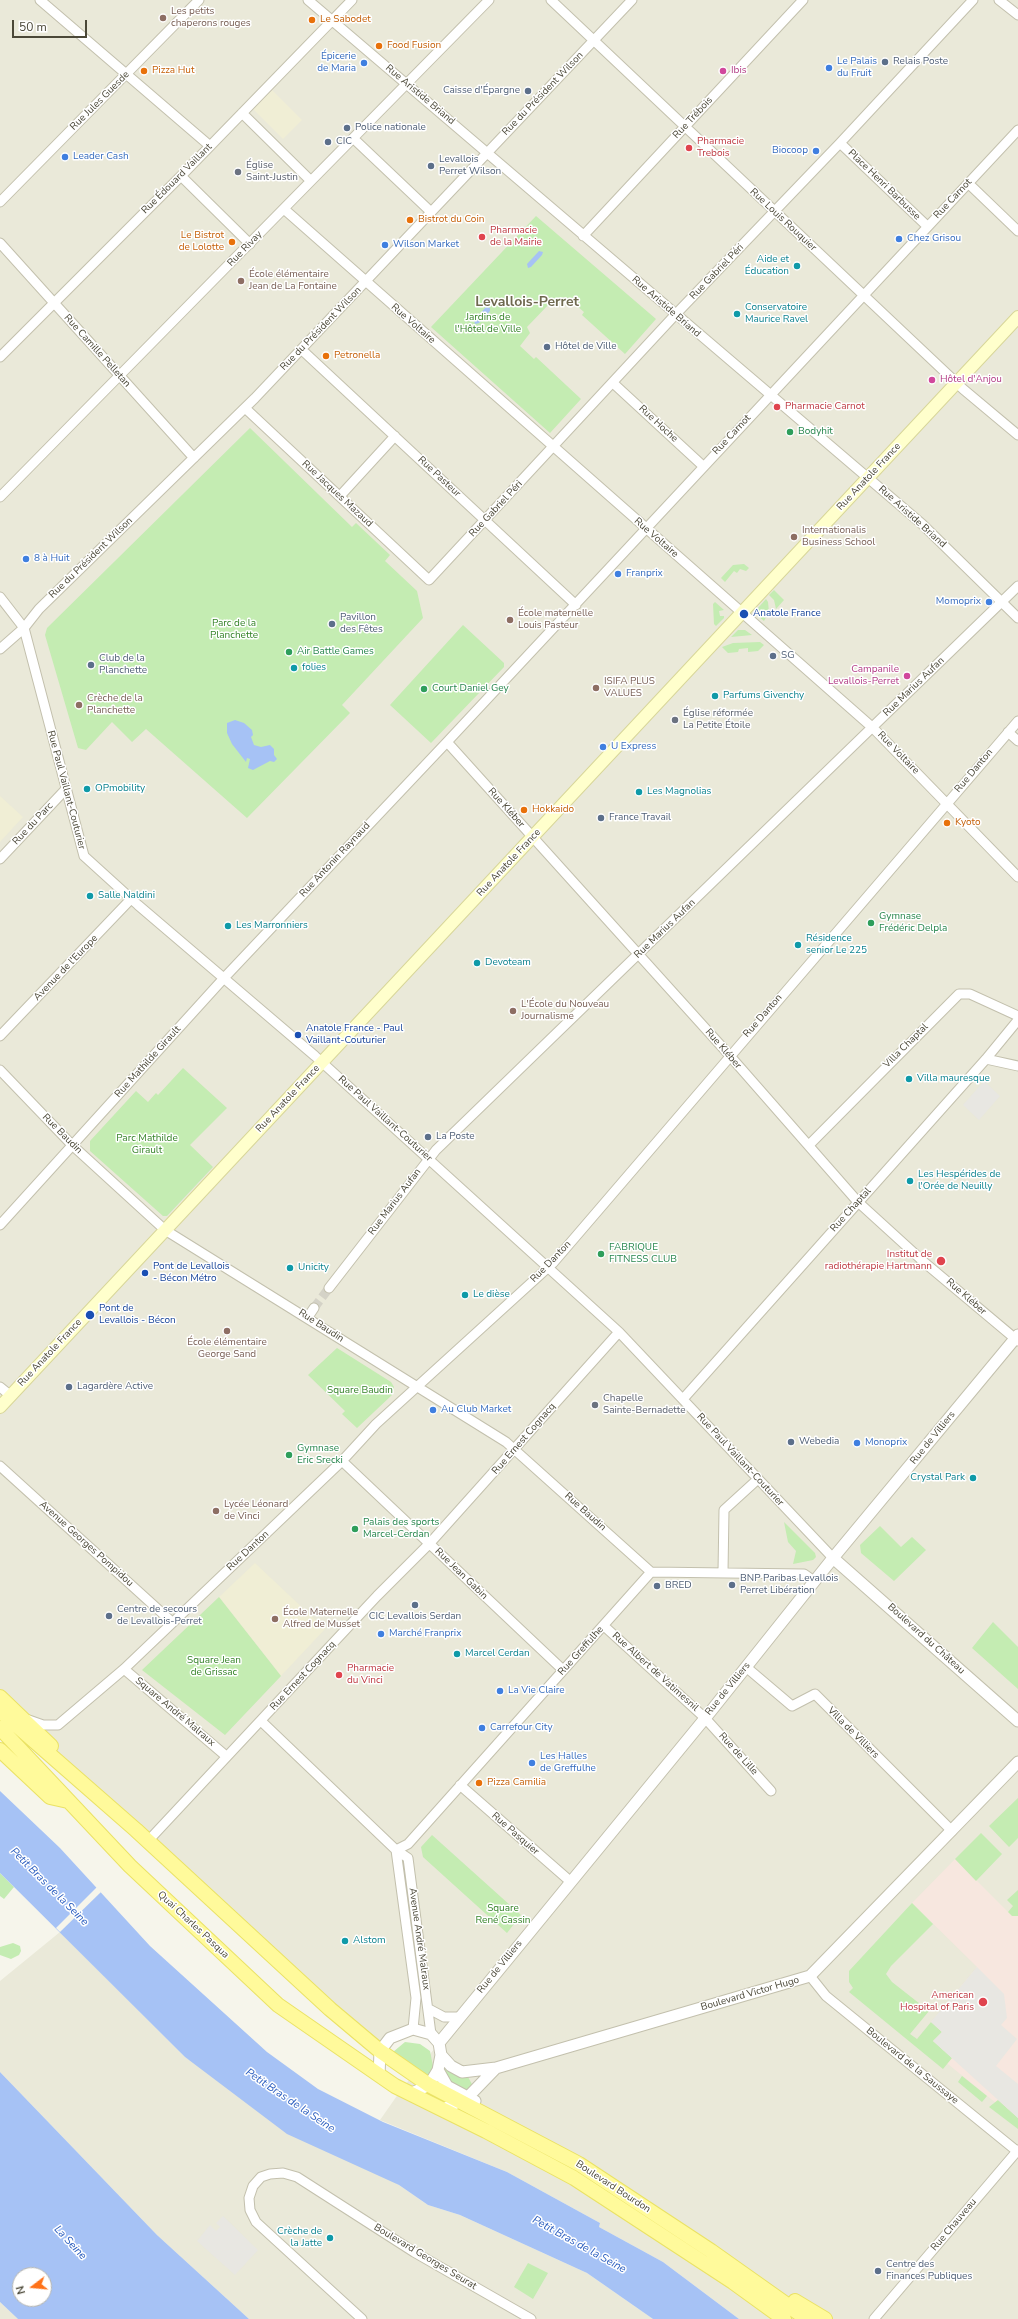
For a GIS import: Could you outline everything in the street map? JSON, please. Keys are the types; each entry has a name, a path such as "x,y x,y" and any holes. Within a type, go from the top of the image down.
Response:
{"main road":[{"name":"Rue Anatole France","path":"0,1407 1018,317"},
{"path":"0,1696 61,1755 66,1769"},
{"path":"0,1711 148,1841 330,2009 380,2051"},
{"name":"Quai Charles Pasqua","path":"0,1728 130,1866 278,2005 379,2076 410,2094"},
{"path":"0,1750 50,1797 68,1801"},
{"name":"Boulevard Bourdon","path":"380,2051 429,2085 471,2101 579,2164 711,2251 784,2319"},
{"name":"Boulevard Bourdon","path":"410,2094 574,2178 753,2289 807,2319"},
{"path":"772,2319 753,2289 768,2286 825,2319"}],"street":[{"path":"40,0 210,146"},
{"name":"Rue Jules Guesde","path":"0,202 199,0"},
{"name":"Rue Aristide Briand","path":"308,0 675,315 922,524 1018,618"},
{"name":"Rue Édouard Vaillant","path":"0,357 182,176 352,0"},
{"name":"Rue Rivay","path":"0,497 489,0"},
{"name":"Rue Louis Rouquier","path":"551,0 956,383 1018,435"},
{"name":"Rue du Président Wilson","path":"0,649 24,628 39,609 246,408 632,0"},
{"name":"Rue Trébois","path":"583,236 803,0"},
{"name":"Rue Gabriel Péri","path":"429,580 675,315 840,143 972,0"},
{"path":"999,0 1018,14"},
{"path":"242,113 311,181"},
{"name":"Rue Carnot","path":"447,742 576,605 645,528 769,395 1018,130"},
{"path":"354,138 431,212"},
{"name":"Place Henri Barbusse","path":"840,143 927,226"},
{"path":"182,176 250,244"},
{"path":"968,183 1018,231"},
{"name":"Rue Voltaire","path":"284,209 872,728 1018,877"},
{"name":"Rue Camille Pelletan","path":"0,243 194,458"},
{"name":"Rue Pasteur","path":"302,350 576,605"},
{"name":"Rue Hoche","path":"613,383 703,466"},
{"name":"Rue Jacques Mazaud","path":"246,408 429,580"},
{"path":"340,496 395,436"},
{"name":"Rue Marius Aufan","path":"329,1288 429,1158 1018,586"},
{"name":"Rue Paul Vaillant-Couturier","path":"0,596 24,628 65,790 84,856 131,899 322,1063 429,1158 619,1332 833,1558"},
{"name":"Rue Danton","path":"22,1717 43,1725 58,1725 124,1669 342,1461 376,1424 548,1268 1018,721"},
{"path":"1008,732 1018,741"},
{"name":"Rue Kléber","path":"447,742 809,1145 858,1202 925,1263 1017,1339"},
{"name":"Rue Antonin Raynaud","path":"224,978 447,742"},
{"name":"Rue du Parc","path":"0,859 65,790"},
{"name":"Avenue de l'Europe","path":"0,1036 131,899"},
{"name":"Rue Mathilde Girault","path":"0,1225 224,978"},
{"name":"Villa Chaptal","path":"809,1145 959,994 970,994 1018,1016"},
{"name":"Rue Chaptal","path":"683,1399 986,1059 1018,1020"},
{"path":"986,1059 1018,1066"},
{"name":"Rue Baudin","path":"0,1070 72,1145 165,1230 308,1317 417,1388 515,1449 651,1572"},
{"path":"308,1317 314,1308"},
{"name":"Rue Ernest Cognacq","path":"148,1841 377,1596 430,1543 619,1332"},
{"name":"Rue de Villiers","path":"439,2043 706,1718 833,1558 1017,1339"},
{"path":"0,1387 11,1396"},
{"name":"Rue Jean Gabin","path":"342,1461 430,1543 436,1552 563,1670"},
{"name":"Avenue Georges Pompidou","path":"0,1466 172,1622"},
{"path":"724,1572 724,1510 758,1479"},
{"name":"Boulevard du Château","path":"833,1558 1018,1721"},
{"path":"651,1572 804,1574 814,1582"},
{"name":"Rue Greffulhe","path":"396,1850 408,1844 651,1572"},
{"name":"Rue Albert de Vatimesnil","path":"604,1626 706,1718"},
{"name":"Villa de Villiers","path":"746,1667 792,1706 815,1694 952,1831"},
{"name":"Square André Malraux","path":"124,1669 226,1756"},
{"name":"Rue de Lille","path":"706,1718 770,1790"},
{"name":"Avenue André Malraux","path":"261,1721 396,1850 408,1858 429,2009 431,2034"},
{"name":"Boulevard Victor Hugo","path":"441,2055 451,2066 462,2072 496,2068 810,1976 1018,1762"},
{"name":"Rue Pasquier","path":"460,1786 571,1882"},
{"name":"Avenue André Malraux","path":"396,1850 416,1998 413,2029"},
{"name":"Boulevard de la Saussaye","path":"810,1976 826,1996 1018,2151"},
{"path":"429,2009 444,2017 459,2018"},
{"path":"379,2076 380,2051 390,2038 413,2029 431,2034 439,2043 441,2055 438,2070 429,2085 410,2094"},
{"path":"442,2110 471,2101 496,2068"},
{"path":"438,2070 447,2086 471,2101"},
{"name":"Rue Chauveau","path":"874,2319 1018,2151"},
{"name":"Boulevard Georges Seurat","path":"362,2319 278,2242 252,2216 249,2198 253,2186 261,2177 270,2174 283,2174 297,2177 414,2252 531,2319"}],"shaded area":[{"path":"0,0 1018,0 1018,2319 739,2319 663,2262 599,2227 600,2223 507,2172 380,2120 401,2090 439,2043 413,2029 380,2051 66,1769 61,1755 0,1697"},
{"path":"272,90 302,120 283,139 253,109"},
{"path":"0,796 23,817 0,842"},
{"path":"984,1081 1000,1096 979,1120 963,1105"},
{"name":"École Maternelle Alfred de Musset","path":"255,1563 325,1629 281,1676 219,1597"},
{"name":"American Hospital of Paris","path":"955,1859 1008,1912 1018,1902 1018,2121 917,2039 977,1967 912,1903"},
{"path":"60,1932 185,2057 399,2185 428,2205 460,2215 587,2273 653,2319 249,2319 157,2235 0,2072 0,1981"},
{"path":"977,1967 1004,1994 1007,2018 1001,2025 1017,2039 996,2066 1018,2084 1018,2118 933,2041 942,2032 931,2022"},
{"path":"223,2216 258,2250 235,2275 197,2241 210,2225 216,2231 220,2227 216,2223"},
{"path":"0,2302 18,2319 0,2319"}],"green space":[{"name":"Jardins de l'Hôtel de Ville","path":"536,216 656,319 625,354 582,315 584,312 565,297 558,304 555,305 550,303 527,327 530,333 520,346 534,359 536,357 581,399 550,433 431,327"},
{"name":"Parc de la Planchette","path":"250,428 352,527 356,523 390,555 385,561 417,591 423,618 342,705 350,713 247,818 146,729 132,742 112,722 86,750 78,748 45,635 47,628"},
{"path":"744,564 749,568 746,571 740,569 737,573 734,571 725,582 721,578 733,565"},
{"path":"774,590 784,600 776,609 774,600 769,595"},
{"path":"766,599 768,602 769,612 764,621 758,616 758,608"},
{"path":"715,602 724,610 719,611 720,616 724,616 724,618 716,626 714,624 713,604"},
{"path":"463,625 504,663 504,667 431,743 390,705"},
{"path":"738,630 745,630 752,635 731,637"},
{"path":"760,642 764,645 758,651 748,652 748,648 739,649 738,652 728,653 722,647 733,643"},
{"name":"Parc Mathilde Girault","path":"183,1068 227,1108 190,1145 213,1167 167,1216 163,1216 90,1151 90,1141 136,1091 148,1102 156,1093 158,1095"},
{"name":"Square Baudin","path":"337,1348 391,1382 394,1387 392,1395 357,1428 342,1414 345,1411 308,1375"},
{"path":"784,1522 815,1553 816,1557 813,1560 793,1564 796,1551 788,1542"},
{"path":"880,1526 901,1547 912,1537 926,1550 894,1581 861,1553 860,1545"},
{"name":"Square Jean de Grissac","path":"219,1597 281,1676 225,1735 142,1670"},
{"path":"993,1622 1018,1647 1018,1689 972,1648"},
{"path":"1018,1798 1018,1838 1009,1847 989,1826"},
{"path":"981,1833 1002,1854 976,1881 955,1859"},
{"name":"Square René Cassin","path":"432,1835 521,1915 507,1933 423,1857 421,1847"},
{"path":"0,1873 14,1887 4,1899 0,1896"},
{"path":"1018,1890 1018,1916 1012,1916 1008,1912 1013,1906 1007,1900"},
{"path":"912,1903 933,1924 891,1966 886,1974 892,1982 929,2011 910,2034 917,2039 931,2022 942,2032 933,2041 952,2058 943,2069 849,1992 853,1988 849,1982 849,1971"},
{"path":"13,1943 20,1946 21,1951 19,1955 11,1959 0,1955 0,1947"},
{"path":"405,2042 420,2044 430,2051 433,2066 429,2075 427,2076 393,2052"},
{"path":"444,2067 455,2075 468,2077 473,2086 464,2091 449,2084 443,2073"},
{"path":"962,2076 987,2096 982,2102 958,2082"},
{"path":"998,2100 1018,2118 1018,2129 989,2107"},
{"path":"528,2263 548,2273 533,2299 514,2287"}],"water":[{"path":"539,251 543,252 542,255 531,267 528,268 527,264"},
{"path":"486,307 490,308 490,311 479,323 475,324 474,320"},
{"path":"235,720 244,723 252,730 253,735 251,737 254,745 261,747 270,745 274,749 274,755 277,759 274,762 270,761 253,770 248,768 250,759 247,758 246,762 232,744 227,733 227,723"},
{"name":"Petit Bras de la Seine","path":"0,1791 60,1848 150,1946 267,2052 318,2089 383,2122 507,2172 600,2223 599,2227 663,2262 739,2319 653,2319 587,2273 460,2215 428,2205 399,2185 287,2134 185,2057 0,1873"},
{"name":"La Seine","path":"0,2072 157,2235 249,2319 18,2319 0,2302"}],"pier":[{"path":"97,1887 101,1892 60,1932 56,1928"}],"tunnel":[{"path":"314,1308 329,1288"}],"place":[{"name":"Les petits chaperons rouges","path":"163,18"},
{"name":"Le Sabodet","path":"312,20"},
{"name":"Food Fusion","path":"379,46"},
{"name":"Relais Poste","path":"885,62"},
{"name":"Épicerie de Maria","path":"364,63"},
{"name":"Le Palais du Fruit","path":"829,68"},
{"name":"Pizza Hut","path":"144,71"},
{"name":"Ibis","path":"723,71"},
{"name":"Caisse d'Épargne","path":"528,91"},
{"name":"Police nationale","path":"347,128"},
{"name":"CIC","path":"328,142"},
{"name":"Pharmacie Trebois","path":"689,148"},
{"name":"Biocoop","path":"816,151"},
{"name":"Leader Cash","path":"65,157"},
{"name":"Levallois Perret Wilson","path":"431,166"},
{"name":"Église Saint-Justin","path":"238,172"},
{"name":"Bistrot du Coin","path":"410,220"},
{"name":"Pharmacie de la Mairie","path":"482,237"},
{"name":"Chez Grisou","path":"899,239"},
{"name":"Le Bistrot de Lolotte","path":"232,242"},
{"name":"Wilson Market","path":"385,245"},
{"name":"Aide et Éducation","path":"797,266"},
{"name":"École élémentaire Jean de La Fontaine","path":"241,281"},
{"name":"Conservatoire Maurice Ravel","path":"737,314"},
{"name":"Hôtel de Ville","path":"547,347"},
{"name":"Petronella","path":"326,356"},
{"name":"Hôtel d'Anjou","path":"932,380"},
{"name":"Pharmacie Carnot","path":"777,407"},
{"name":"Bodyhit","path":"790,432"},
{"name":"Internationalis Business School","path":"794,537"},
{"name":"8 à Huit","path":"26,559"},
{"name":"Franprix","path":"618,574"},
{"name":"Momoprix","path":"989,602"},
{"name":"Anatole France","path":"744,614"},
{"name":"École maternelle Louis Pasteur","path":"510,620"},
{"name":"Pavillon des Fêtes","path":"332,624"},
{"name":"Air Battle Games","path":"289,652"},
{"name":"SG","path":"773,656"},
{"name":"Club de la Planchette","path":"91,665"},
{"name":"folies","path":"294,668"},
{"name":"Campanile Levallois-Perret","path":"907,676"},
{"name":"ISIFA PLUS VALUES","path":"596,688"},
{"name":"Court Daniel Gey","path":"424,689"},
{"name":"Parfums Givenchy","path":"715,696"},
{"name":"Crèche de la Planchette","path":"79,705"},
{"name":"Église réformée La Petite Étoile","path":"675,720"},
{"name":"U Express","path":"603,747"},
{"name":"OPmobility","path":"87,789"},
{"name":"Les Magnolias","path":"639,792"},
{"name":"Hokkaido","path":"524,810"},
{"name":"France Travail","path":"601,818"},
{"name":"Kyoto","path":"947,823"},
{"name":"Salle Naldini","path":"90,896"},
{"name":"Gymnase Frédéric Delpla","path":"871,923"},
{"name":"Les Marronniers","path":"228,926"},
{"name":"Résidence senior Le 225","path":"798,945"},
{"name":"Devoteam","path":"477,963"},
{"name":"L'École du Nouveau Journalisme","path":"513,1011"},
{"name":"Anatole France - Paul Vaillant-Couturier","path":"298,1035"},
{"name":"Villa mauresque","path":"909,1079"},
{"name":"La Poste","path":"428,1137"},
{"name":"Les Hespérides de l'Orée de Neuilly","path":"910,1181"},
{"name":"FABRIQUE FITNESS CLUB","path":"601,1254"},
{"name":"Institut de radiothérapie Hartmann","path":"941,1261"},
{"name":"Unicity","path":"290,1268"},
{"name":"Pont de Levallois - Bécon Métro","path":"145,1273"},
{"name":"Le dièse","path":"465,1295"},
{"name":"Pont de Levallois - Bécon","path":"90,1315"},
{"name":"École élémentaire George Sand","path":"227,1331"},
{"name":"Lagardère Active","path":"69,1387"},
{"name":"Chapelle Sainte-Bernadette","path":"595,1405"},
{"name":"Au Club Market","path":"433,1410"},
{"name":"Webedia","path":"791,1442"},
{"name":"Monoprix","path":"857,1443"},
{"name":"Gymnase Eric Srecki","path":"289,1455"},
{"name":"Crystal Park","path":"973,1478"},
{"name":"Lycée Léonard de Vinci","path":"216,1511"},
{"name":"Palais des sports Marcel-Cerdan","path":"355,1529"},
{"name":"BNP Paribas Levallois Perret Libération","path":"732,1585"},
{"name":"BRED","path":"657,1586"},
{"name":"CIC Levallois Serdan","path":"415,1605"},
{"name":"Centre de secours de Levallois-Perret","path":"109,1616"},
{"name":"École Maternelle Alfred de Musset","path":"275,1619"},
{"name":"Marché Franprix","path":"381,1634"},
{"name":"Marcel Cerdan","path":"457,1654"},
{"name":"Pharmacie du Vinci","path":"339,1675"},
{"name":"La Vie Claire","path":"500,1691"},
{"name":"Carrefour City","path":"482,1728"},
{"name":"Les Halles de Greffulhe","path":"532,1763"},
{"name":"Pizza Camilia","path":"479,1783"},
{"name":"Alstom","path":"345,1941"},
{"name":"American Hospital of Paris","path":"983,2002"},
{"name":"Crèche de la Jatte","path":"330,2238"},
{"name":"Centre des Finances Publiques","path":"878,2271"}],"district":[{"name":"Levallois-Perret","path":"527,303"}]}
